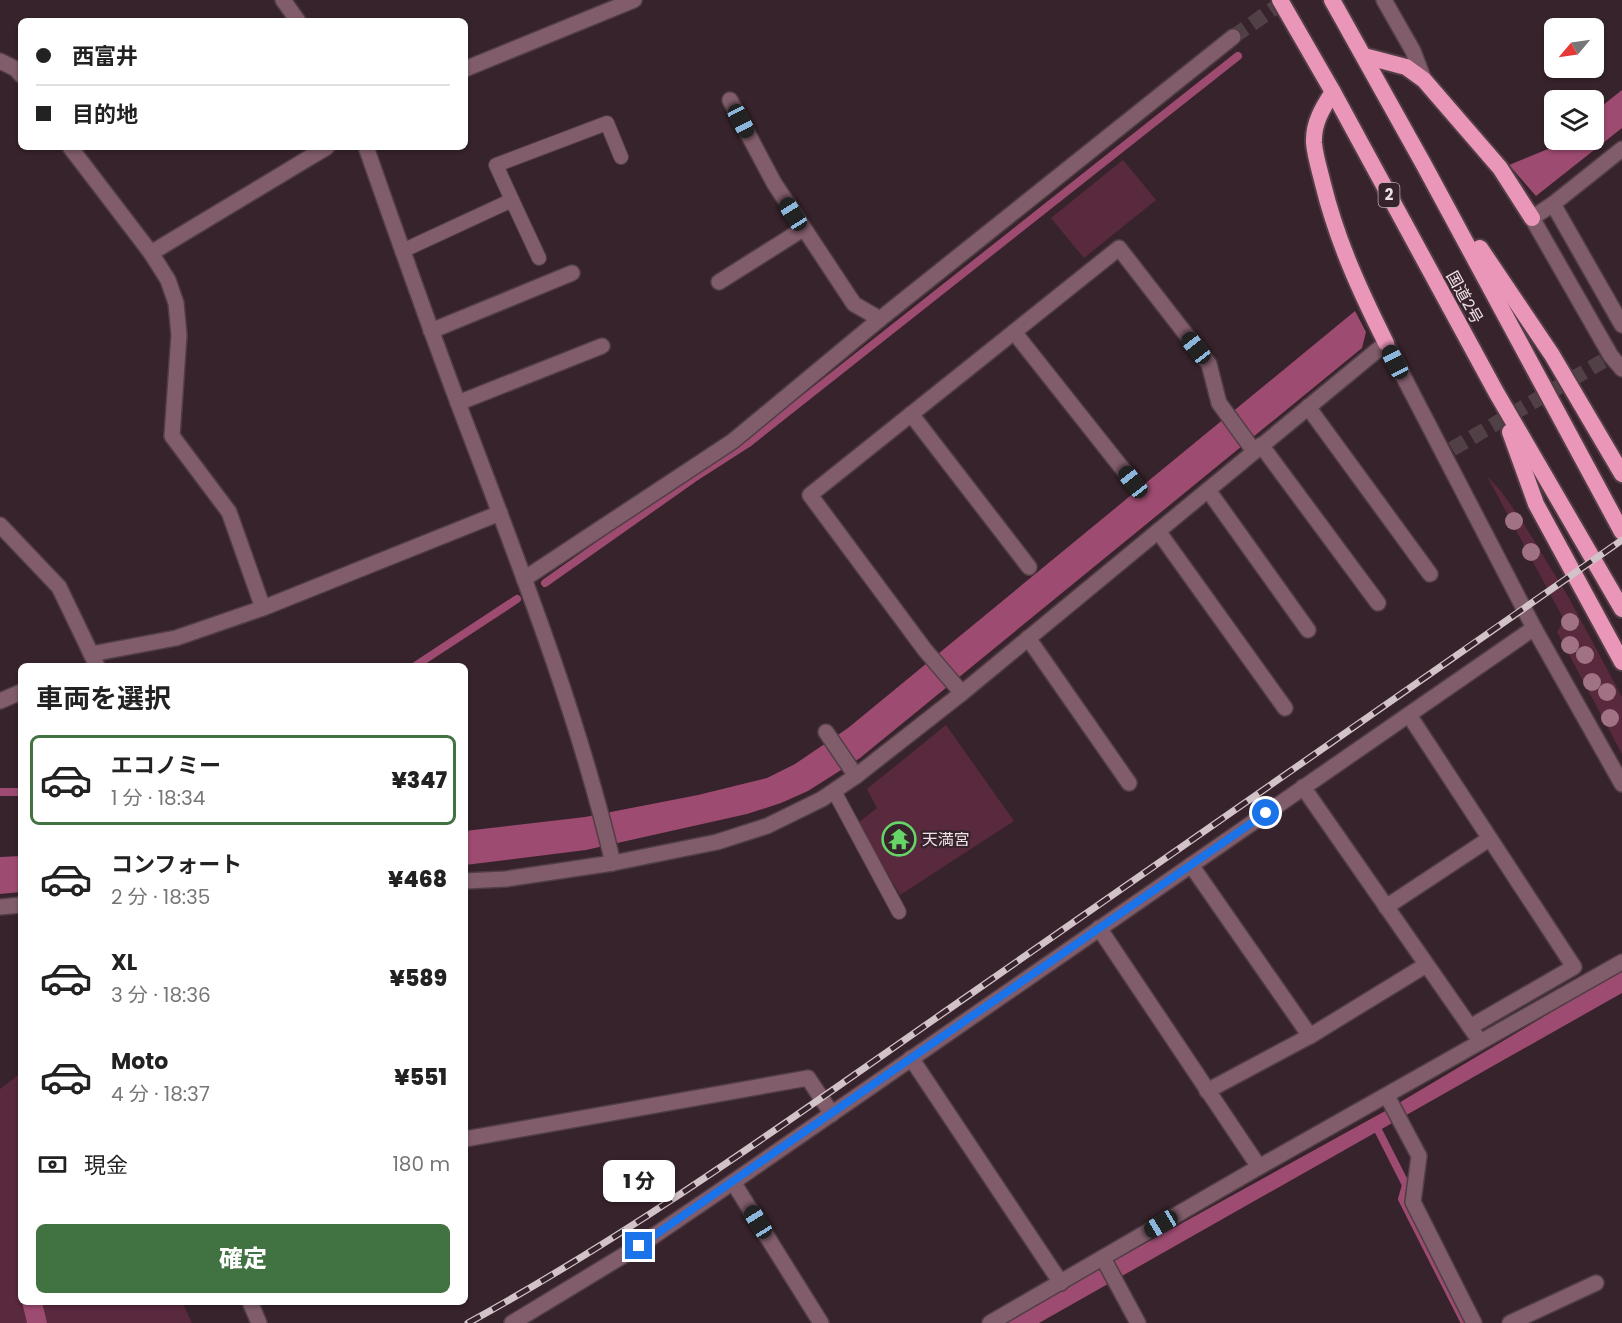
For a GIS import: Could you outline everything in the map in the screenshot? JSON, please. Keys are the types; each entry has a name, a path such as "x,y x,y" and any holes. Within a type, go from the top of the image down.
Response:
{"highway":[{"name":"国道2号","path":"1280,0 1333,92 1496,392 1622,609"},
{"name":"国道2号","path":"1332,0 1424,165 1622,532"},
{"path":"1364,56 1407,67 1424,80 1500,168 1532,218"},
{"path":"1333,92 1321,110 1316,125 1314,143 1318,166 1347,260 1386,343"},
{"path":"1424,165 1552,355 1622,474"},
{"path":"1496,392 1536,504 1622,662"}],"street":[{"path":"283,0 296,18"},
{"path":"468,68 634,0"},
{"path":"1384,0 1413,51 1424,80"},
{"path":"524,579 734,441 880,319 1233,37"},
{"path":"0,62 18,71"},
{"path":"730,100 774,183 854,304 880,319"},
{"path":"1622,149 1532,218 1607,358 1622,369"},
{"path":"72,150 151,253 168,280 176,303 179,335 172,435 229,512 263,608"},
{"path":"151,253 322,150"},
{"path":"367,150 402,251 524,579 601,812 611,856"},
{"path":"1552,204 1622,325"},
{"path":"719,282 803,229"},
{"path":"958,689 810,495 1119,248 1209,364 1219,403 1226,414 1255,447 1378,603"},
{"path":"432,331 572,273"},
{"path":"1014,332 1133,482"},
{"path":"468,881 506,879 611,856 717,842 767,826 822,799 958,689 1028,638 1208,490 1255,447 1386,343 1447,451 1534,628 1622,784"},
{"path":"458,403 602,346"},
{"path":"1308,407 1430,574"},
{"path":"911,414 1029,567"},
{"path":"1208,490 1308,630"},
{"path":"0,525 59,587 91,662 176,638 263,608 500,513"},
{"path":"1158,531 1284,708"},
{"path":"512,1323 639,1246 1534,628"},
{"path":"1028,638 1129,783"},
{"path":"0,701 18,693"},
{"path":"1409,715 1574,967 1470,1027"},
{"path":"827,735 853,772"},
{"path":"1303,788 1479,1042"},
{"path":"1386,907 1489,838"},
{"path":"1191,865 1310,1036"},
{"path":"0,907 18,905"},
{"path":"1099,928 1258,1167"},
{"path":"990,1323 1104,1261 1258,1167 1389,1100 1479,1042 1622,962"},
{"path":"1207,1091 1310,1036 1426,965"},
{"path":"911,1058 1061,1283"},
{"path":"468,1138 808,1078 832,1114"},
{"path":"1389,1100 1419,1156 1413,1202 1474,1323"},
{"path":"733,1182 821,1323"},
{"path":"1104,1261 1138,1323"},
{"path":"1510,1323 1596,1283"},
{"path":"251,1305 259,1323"}],"lane":[{"path":"539,258 496,165 607,123 621,157"},
{"path":"402,251 512,200"},
{"path":"834,791 899,912"}],"shaded area":[{"path":"1622,90 1622,128 1604,142 1604,104"},
{"path":"1546,150 1594,150 1536,196 1509,165"},
{"path":"1123,160 1156,200 1084,258 1051,218"},
{"path":"1355,311 1366,332 1362,348 860,758 808,791 747,814 586,850 468,865 468,831 585,817 698,795 767,778 795,764 848,728"},
{"path":"1487,476 1501,491 1522,521 1569,598 1622,697 1622,754 1557,632 1564,620"},
{"path":"946,725 1014,821 900,895 858,823 877,808 867,789"},
{"path":"18,856 18,892 0,894 0,857"},
{"path":"1622,970 1622,993 1039,1323 1001,1323 1387,1110"},
{"path":"18,1075 18,1305 183,1305 192,1323 0,1323 0,1089"},
{"path":"23,1305 43,1305 47,1323 27,1323"}],"waterway":[{"path":"545,583 694,478 747,444 1238,56"},
{"path":"420,663 517,599"},
{"path":"0,792 18,792"},
{"path":"1376,1126 1406,1185 1402,1199 1465,1323"}],"tunnel":[{"path":"1233,37 1286,0"},
{"path":"1452,449 1603,361"}],"railway":[{"path":"468,1323 598,1247 724,1165 1622,540"}],"place":[{"name":"天満宮","path":"899,839"}],"route":[{"path":"639,1246 1266,813"}]}
